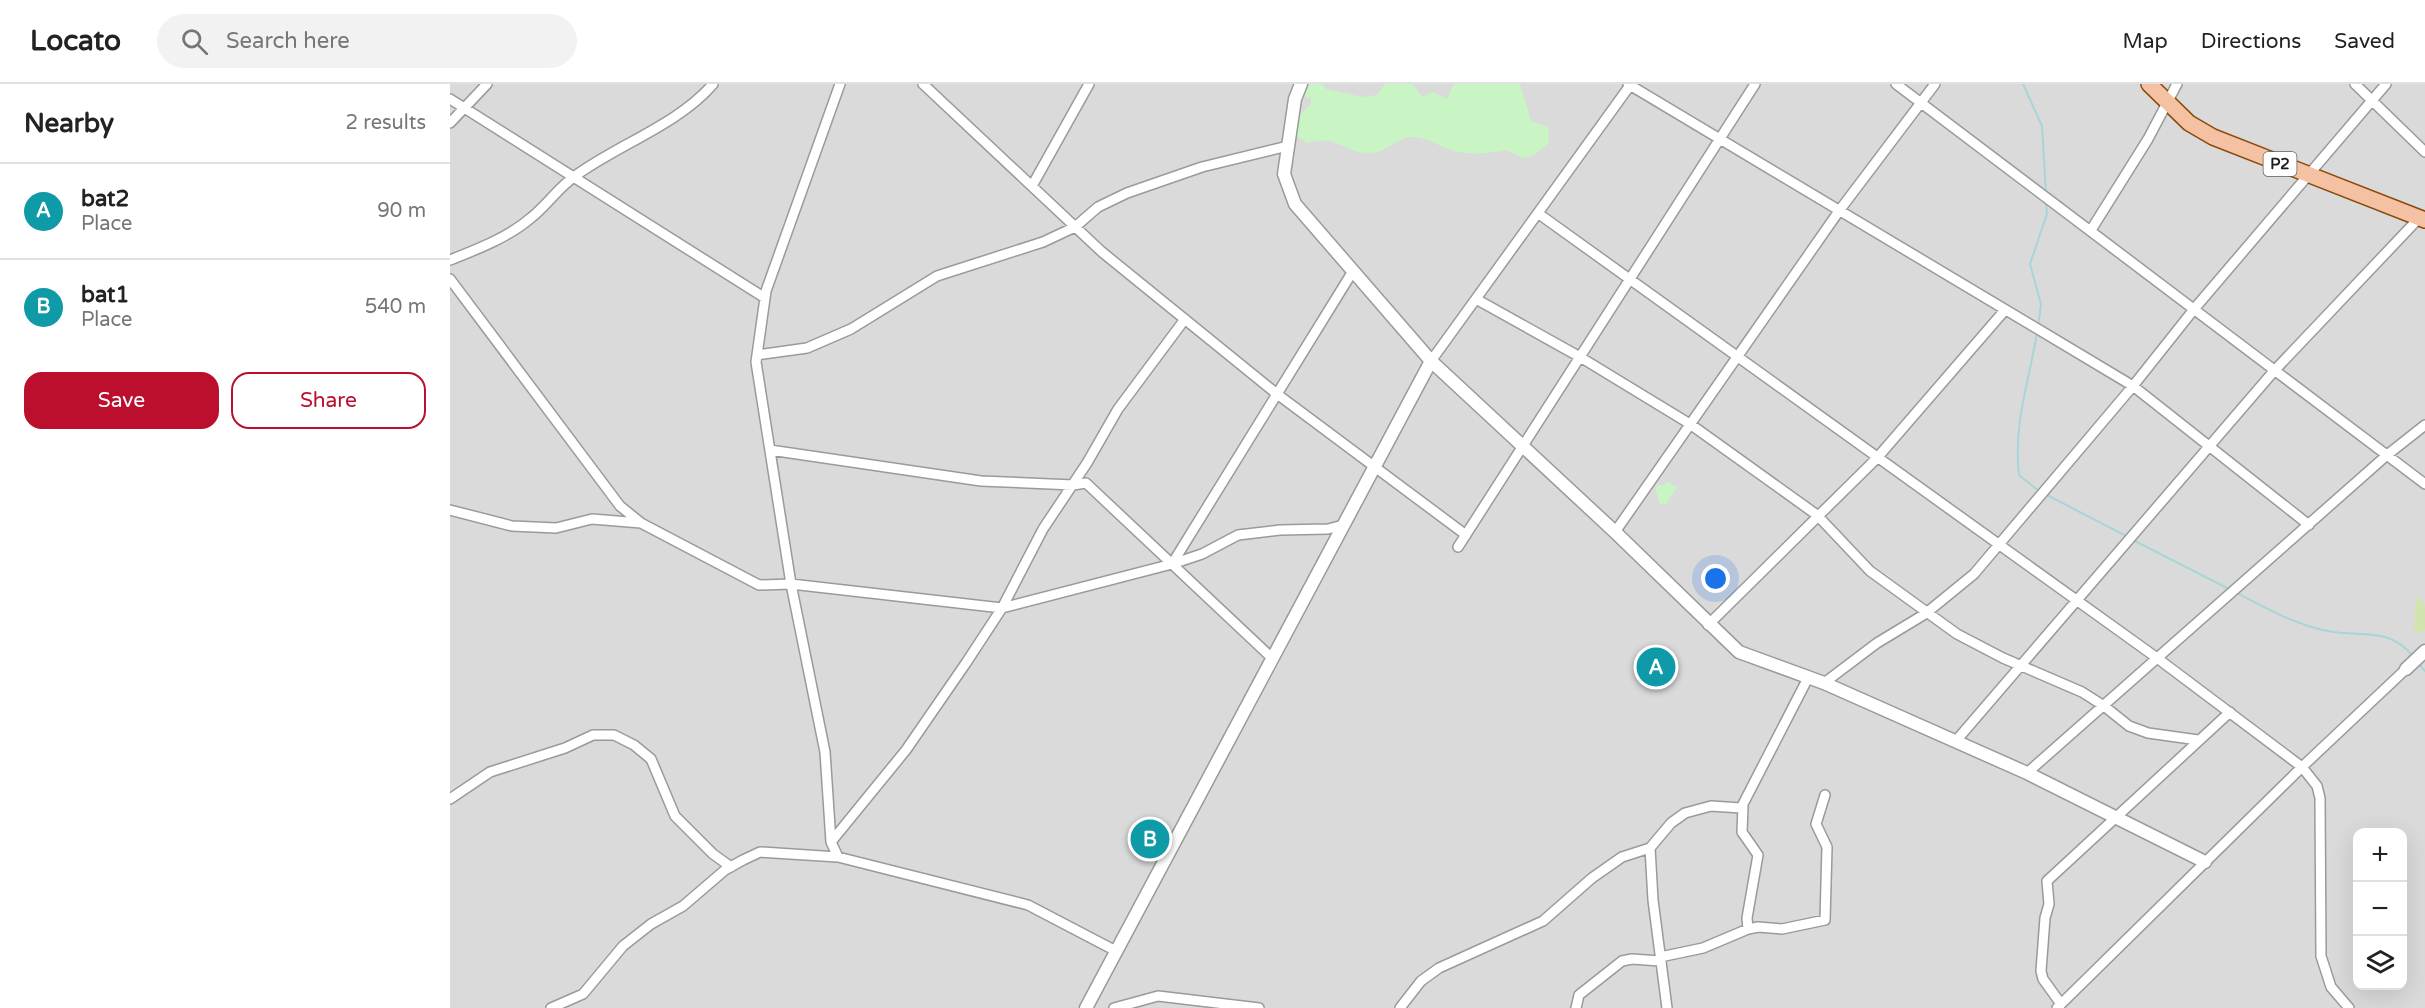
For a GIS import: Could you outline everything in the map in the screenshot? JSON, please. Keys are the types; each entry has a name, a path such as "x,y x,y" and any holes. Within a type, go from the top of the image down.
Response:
{"main road":[{"name":"P2","path":"2149,84 2201,131 2308,175 2423,217"}],"street":[{"path":"450,123 487,84"},
{"path":"450,260 488,245 530,219 574,176 669,118 704,94 713,84"},
{"path":"838,857 831,842 825,752 791,584 757,355 765,298 840,84"},
{"path":"923,84 1075,227 1185,319 1277,394 1466,535"},
{"path":"1032,186 1089,84"},
{"path":"1300,84 1295,99 1284,174 1295,204 1431,361 1615,532 1708,625 1739,652 1824,682 2027,773 2205,862"},
{"path":"1086,1008 1376,468 1431,361 1539,214 1630,84 2133,386 2308,525"},
{"path":"1458,547 1755,84"},
{"path":"1896,84 2425,484"},
{"path":"1615,532 1839,211 1935,84"},
{"path":"2091,230 2148,139 2166,101 2178,84"},
{"path":"2355,84 2425,152"},
{"path":"1824,682 1877,643 1925,614 1974,573 2386,84"},
{"path":"450,99 765,298"},
{"path":"757,355 807,348 850,329 937,276 1043,242 1075,227 1098,207 1126,193 1202,167 1288,146"},
{"path":"1539,214 1998,546 2157,658 2302,766 2317,786 2320,798 2321,956 2331,987 2349,1008"},
{"path":"1955,742 2078,602 2274,371 2423,217"},
{"path":"1172,564 1353,271"},
{"path":"450,279 620,506 640,523 759,585 791,584 1002,608 1172,564 1202,554 1238,535 1280,530 1328,529 1344,525"},
{"path":"1476,299 1580,357 1690,424 1816,515 1870,571 1925,614 1978,646 2104,705 2124,724 2138,730 2198,740"},
{"path":"1708,625 1816,515 1877,458 2005,310"},
{"path":"831,842 906,750 1002,608 1043,530 1118,409 1185,319"},
{"path":"2027,773 2387,455 2425,425"},
{"path":"770,450 981,481 1072,485 1086,483 1273,659"},
{"path":"450,510 512,526 556,528 592,519 640,523"},
{"path":"2230,712 2046,884 2049,904 2045,918 2041,971 2043,980 2059,1006 2302,766 2425,651"},
{"path":"1748,929 1747,918 1758,855 1742,832 1743,806 1809,678"},
{"path":"450,799 490,772 565,748 593,735 614,735 634,745 651,759 675,816 713,855 731,867"},
{"path":"1576,1008 1579,995 1622,961 1660,959 1703,948 1748,929 1758,927 1782,929 1825,920 1827,848 1816,824 1826,795"},
{"path":"1400,1008 1421,981 1439,968 1532,927 1592,878 1622,857 1650,848 1671,823 1685,813 1711,806 1739,809 1743,806"},
{"path":"1650,848 1667,1008"},
{"path":"551,1008 583,994 623,946 651,924 683,906 731,867 760,852 838,857 1028,905 1116,951"},
{"path":"1114,1008 1158,996 1259,1008"}],"shaded area":[{"path":"450,84 2425,84 2425,1008 450,1008"}],"green space":[{"path":"1306,84 1322,84 1326,89 1362,97 1377,95 1385,84 1413,84 1422,97 1434,92 1447,99 1454,84 1520,84 1531,121 1548,127 1549,142 1530,157 1520,156 1507,150 1479,153 1458,152 1423,138 1412,137 1381,151 1370,153 1353,150 1333,142 1308,143 1294,135 1299,115 1311,104 1311,96 1308,98 1302,94"},
{"path":"1667,482 1677,487 1666,504 1660,504 1655,488 1658,484 1662,486"},
{"path":"2416,595 2425,606 2425,630 2422,633 2414,630"}],"waterway":[{"path":"2023,84 2042,126 2046,194"},
{"path":"2038,327 2041,304 2030,264 2047,214 2046,203"},
{"path":"2037,333 2020,421 2018,456 2019,475 2040,492"},
{"path":"2045,494 2128,537"},
{"path":"2133,540 2229,589"},
{"path":"2237,593 2304,625 2328,631 2373,635 2394,640 2414,657"},
{"path":"2419,664 2425,671"}],"place":[{"name":"bat2","path":"1656,667"},
{"name":"bat1","path":"1150,839"}]}
